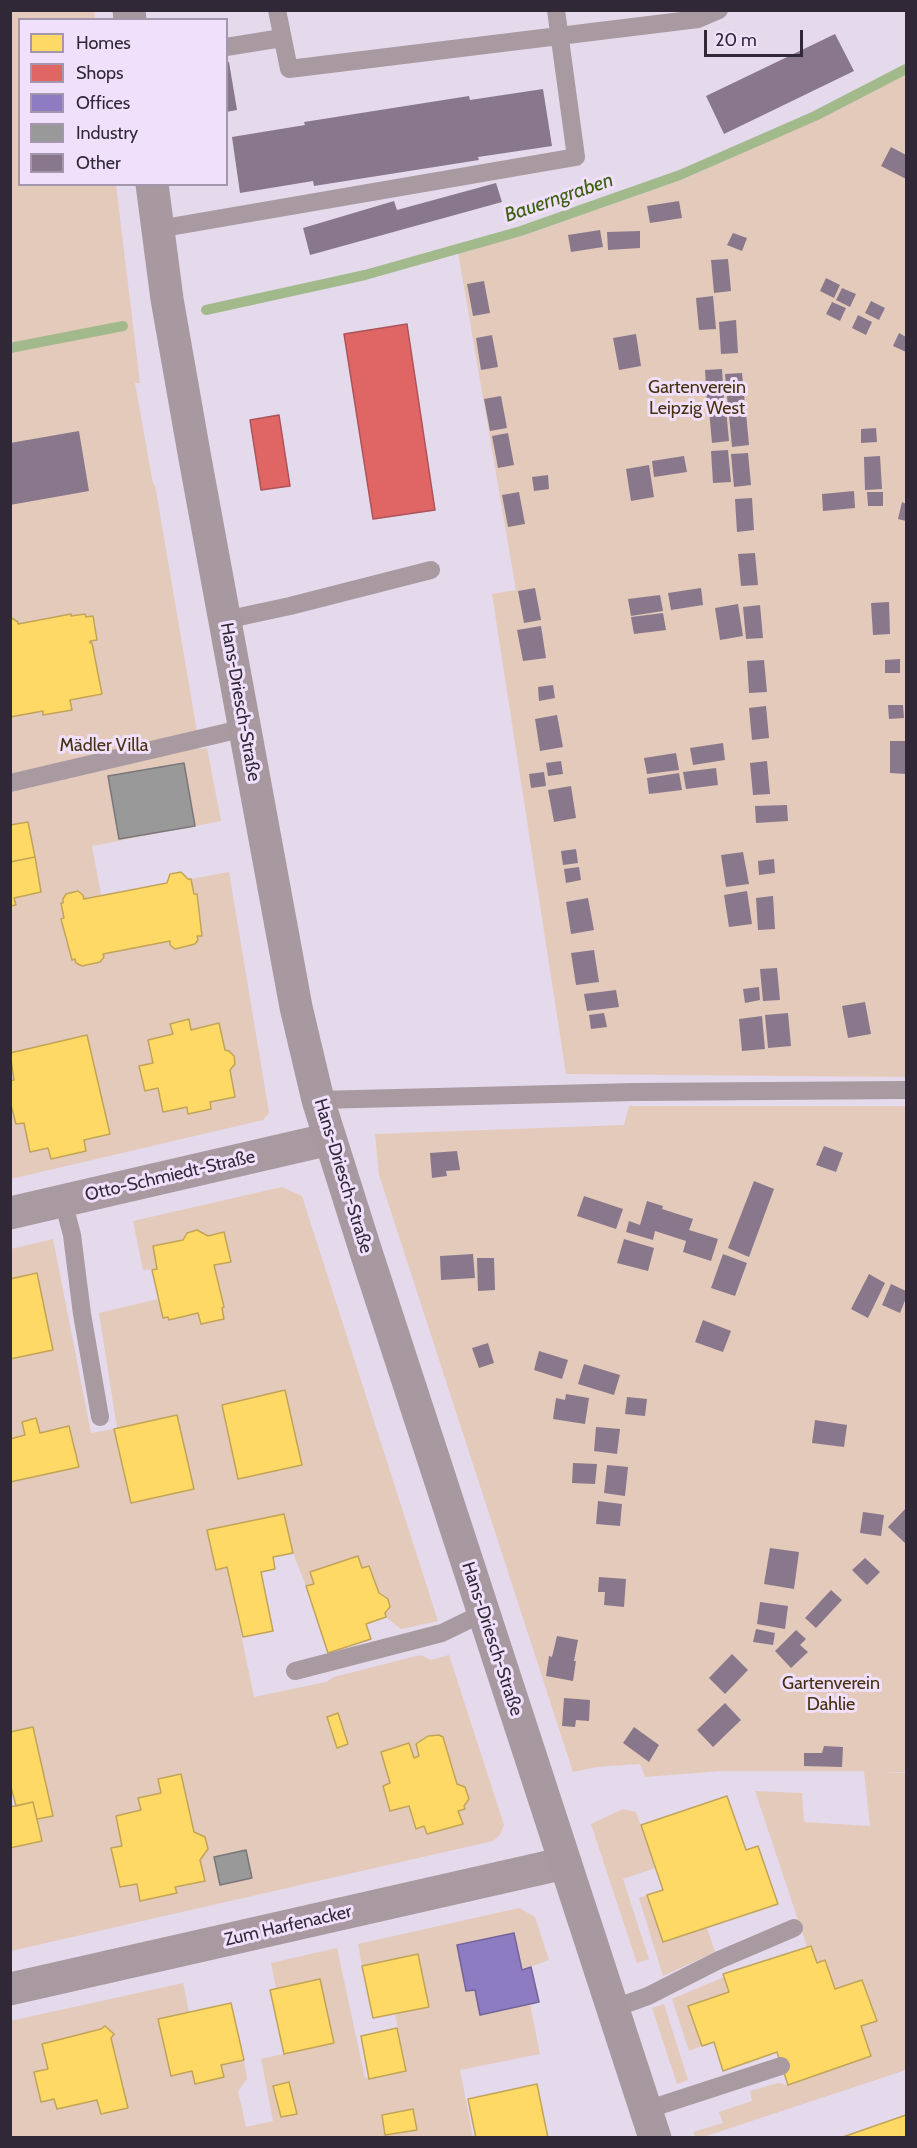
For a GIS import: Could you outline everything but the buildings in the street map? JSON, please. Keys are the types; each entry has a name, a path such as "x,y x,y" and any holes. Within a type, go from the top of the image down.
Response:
{"main road":[{"name":"Hans-Driesch-Straße","path":"152,186 167,299 225,620 296,1008 318,1100 650,2124"}],"street":[{"name":"Otto-Schmiedt-Straße","path":"10,1213 330,1138"},
{"name":"Zum Harfenacker","path":"10,1989 565,1863"}],"lane":[{"path":"277,10 289,69 698,19 719,10"},
{"path":"158,229 576,157 556,10"},
{"path":"228,47 282,38"},
{"path":"225,620 431,570"},
{"path":"10,783 245,728"},
{"path":"318,1100 634,1092 906,1090"},
{"path":"63,1201 72,1235 82,1314 100,1417"},
{"path":"295,1671 442,1633 483,1614"},
{"path":"612,2009 648,1996 719,1960 794,1928"},
{"path":"650,2124 781,2066"}],"green space":[{"name":"Mädler Villa","path":"11,11 94,11 95,18 18,18 18,186 116,186 140,383 135,383 155,485 200,749 207,748 221,821 92,846 101,895 84,899 78,891 66,894 61,903 64,918 62,919 66,943 68,943 72,959 82,966 100,962 103,954 170,941 170,945 175,949 195,944 198,940 197,936 202,935 197,894 194,894 191,879 229,872 269,1113 263,1120 11,1179 10,906 16,905 14,898 41,892 35,858 10,862"},
{"name":"Gartenverein Leipzig West","path":"906,74 906,1077 566,1074 492,594 516,590 458,252 523,236 684,179 816,120"},
{"name":"Gartenverein Dahlie","path":"629,1106 906,1106 906,1772 884,1772 906,1773 906,2070 703,2137 695,2137 693,2132 723,2123 719,2112 752,2101 750,2091 778,2083 788,2085 871,2056 861,2026 877,2021 862,1980 835,1989 825,1961 817,1963 811,1946 807,1947 755,1791 802,1793 804,1822 870,1826 864,1771 721,1771 645,1777 640,1764 597,1767 573,1772 379,1175 375,1134 624,1125"},
{"path":"282,1187 302,1196 438,1621 401,1629 386,1617 385,1613 389,1611 390,1602 379,1593 370,1566 362,1568 358,1556 311,1572 314,1584 306,1586 293,1553 284,1514 208,1530 216,1570 227,1567 254,1697 326,1682 334,1677 420,1655 431,1660 449,1655 504,1825 500,1835 493,1841 11,1951 11,1848 42,1841 37,1819 53,1815 33,1727 11,1732 10,1482 79,1466 69,1426 40,1433 36,1419 22,1422 25,1435 11,1439 11,1359 36,1273 11,1279 11,1249 53,1239 91,1433 114,1429 131,1503 193,1489 177,1415 117,1428 99,1313 158,1299 163,1318 168,1317 169,1320 198,1313 201,1324 224,1319 214,1265 230,1262 224,1232 208,1236 197,1230 187,1233 183,1240 153,1246 157,1269 143,1270 133,1221","holes":["285,1391 302,1465 239,1479 222,1405"]},
{"path":"623,1809 636,1812 655,1868 623,1879 649,1959 637,1963 591,1824"},
{"path":"647,1895 663,1942 707,1928 715,1952 663,1976 639,1898"},
{"path":"519,1908 535,1917 549,1960 522,1970 514,1933 457,1946 466,1991 475,1990 480,2015 530,2004 540,2054 460,2070 473,2137 11,2137 10,2021 183,1983 189,2012 158,2019 171,2076 192,2071 195,2084 224,2077 221,2065 244,2060 247,2079 238,2091 246,2127 273,2121 261,2059 334,2042 320,1979 276,1988 271,1963 337,1948 365,2078 406,2071 395,2013 418,1955 362,1966 358,1944","holes":["413,2109 416,2130 386,2135 382,2115"]},
{"path":"724,1977 729,1992 688,2006 702,2046 689,2051 672,1999"},
{"path":"664,2004 688,2080 677,2084 652,2008"}],"waterway":[{"name":"Bauerngraben","path":"206,310 365,275 521,231 680,175 815,116 906,69"},
{"name":"Bauerngraben","path":"10,348 123,326"}]}
